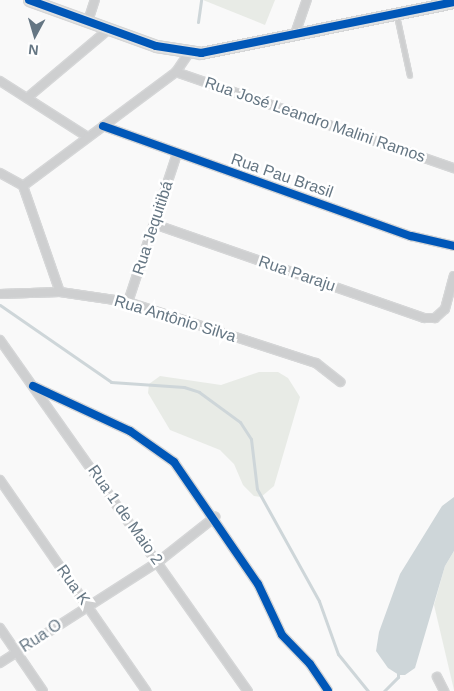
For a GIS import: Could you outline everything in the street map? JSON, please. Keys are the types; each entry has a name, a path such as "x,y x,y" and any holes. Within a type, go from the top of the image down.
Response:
{"street":[{"path":"29,0 156,46 189,53 210,52 454,2"},
{"path":"88,21 95,0"},
{"path":"295,34 307,0"},
{"path":"27,98 109,29"},
{"path":"22,186 86,136 103,126 176,72 189,53"},
{"name":"Rua José Leandro Malini Ramos","path":"176,72 454,168"},
{"path":"0,81 86,136"},
{"name":"Rua Pau Brasil","path":"103,126 176,154 411,236 454,246"},
{"name":"Rua Jequitibá","path":"128,302 176,154"},
{"path":"0,172 22,186 60,292"},
{"name":"Rua Paraju","path":"154,224 424,318 441,315 454,276"},
{"name":"Rua Antônio Silva","path":"0,294 60,292 128,302 316,363 340,382"},
{"name":"Rua 1 de Maio 2","path":"0,340 248,691"},
{"path":"33,386 157,447 189,479 258,584 282,635 310,664 328,691"},
{"name":"Rua K","path":"0,480 146,691"},
{"name":"Rua O","path":"0,663 158,562 215,517"},
{"path":"0,628 43,691"},
{"path":"437,676 444,691"}],"lane":[{"path":"397,14 410,76"}],"shaded area":[{"path":"203,0 275,0 265,25"},
{"path":"259,372 278,372 288,378 300,397 274,486 261,497 254,496 243,485 234,464 220,450 170,430 148,393 149,384 160,376 221,385"},
{"path":"454,497 454,551 445,566 415,668 405,675 399,675 388,668 376,651 379,632 400,574 442,506"},
{"path":"454,551 454,690 434,605 445,566"}],"waterway":[{"path":"198,22 201,0"},
{"path":"0,305 111,382 184,387 199,392 240,422 251,439 257,489 319,601 338,654 368,691"},
{"path":"384,691 398,677 398,672"}],"cycle path":[{"path":"29,0 156,46 201,53 454,2"},
{"path":"103,126 411,236 454,246"},
{"path":"33,386 130,431 174,462 258,584 282,635 310,664 328,691"}]}
